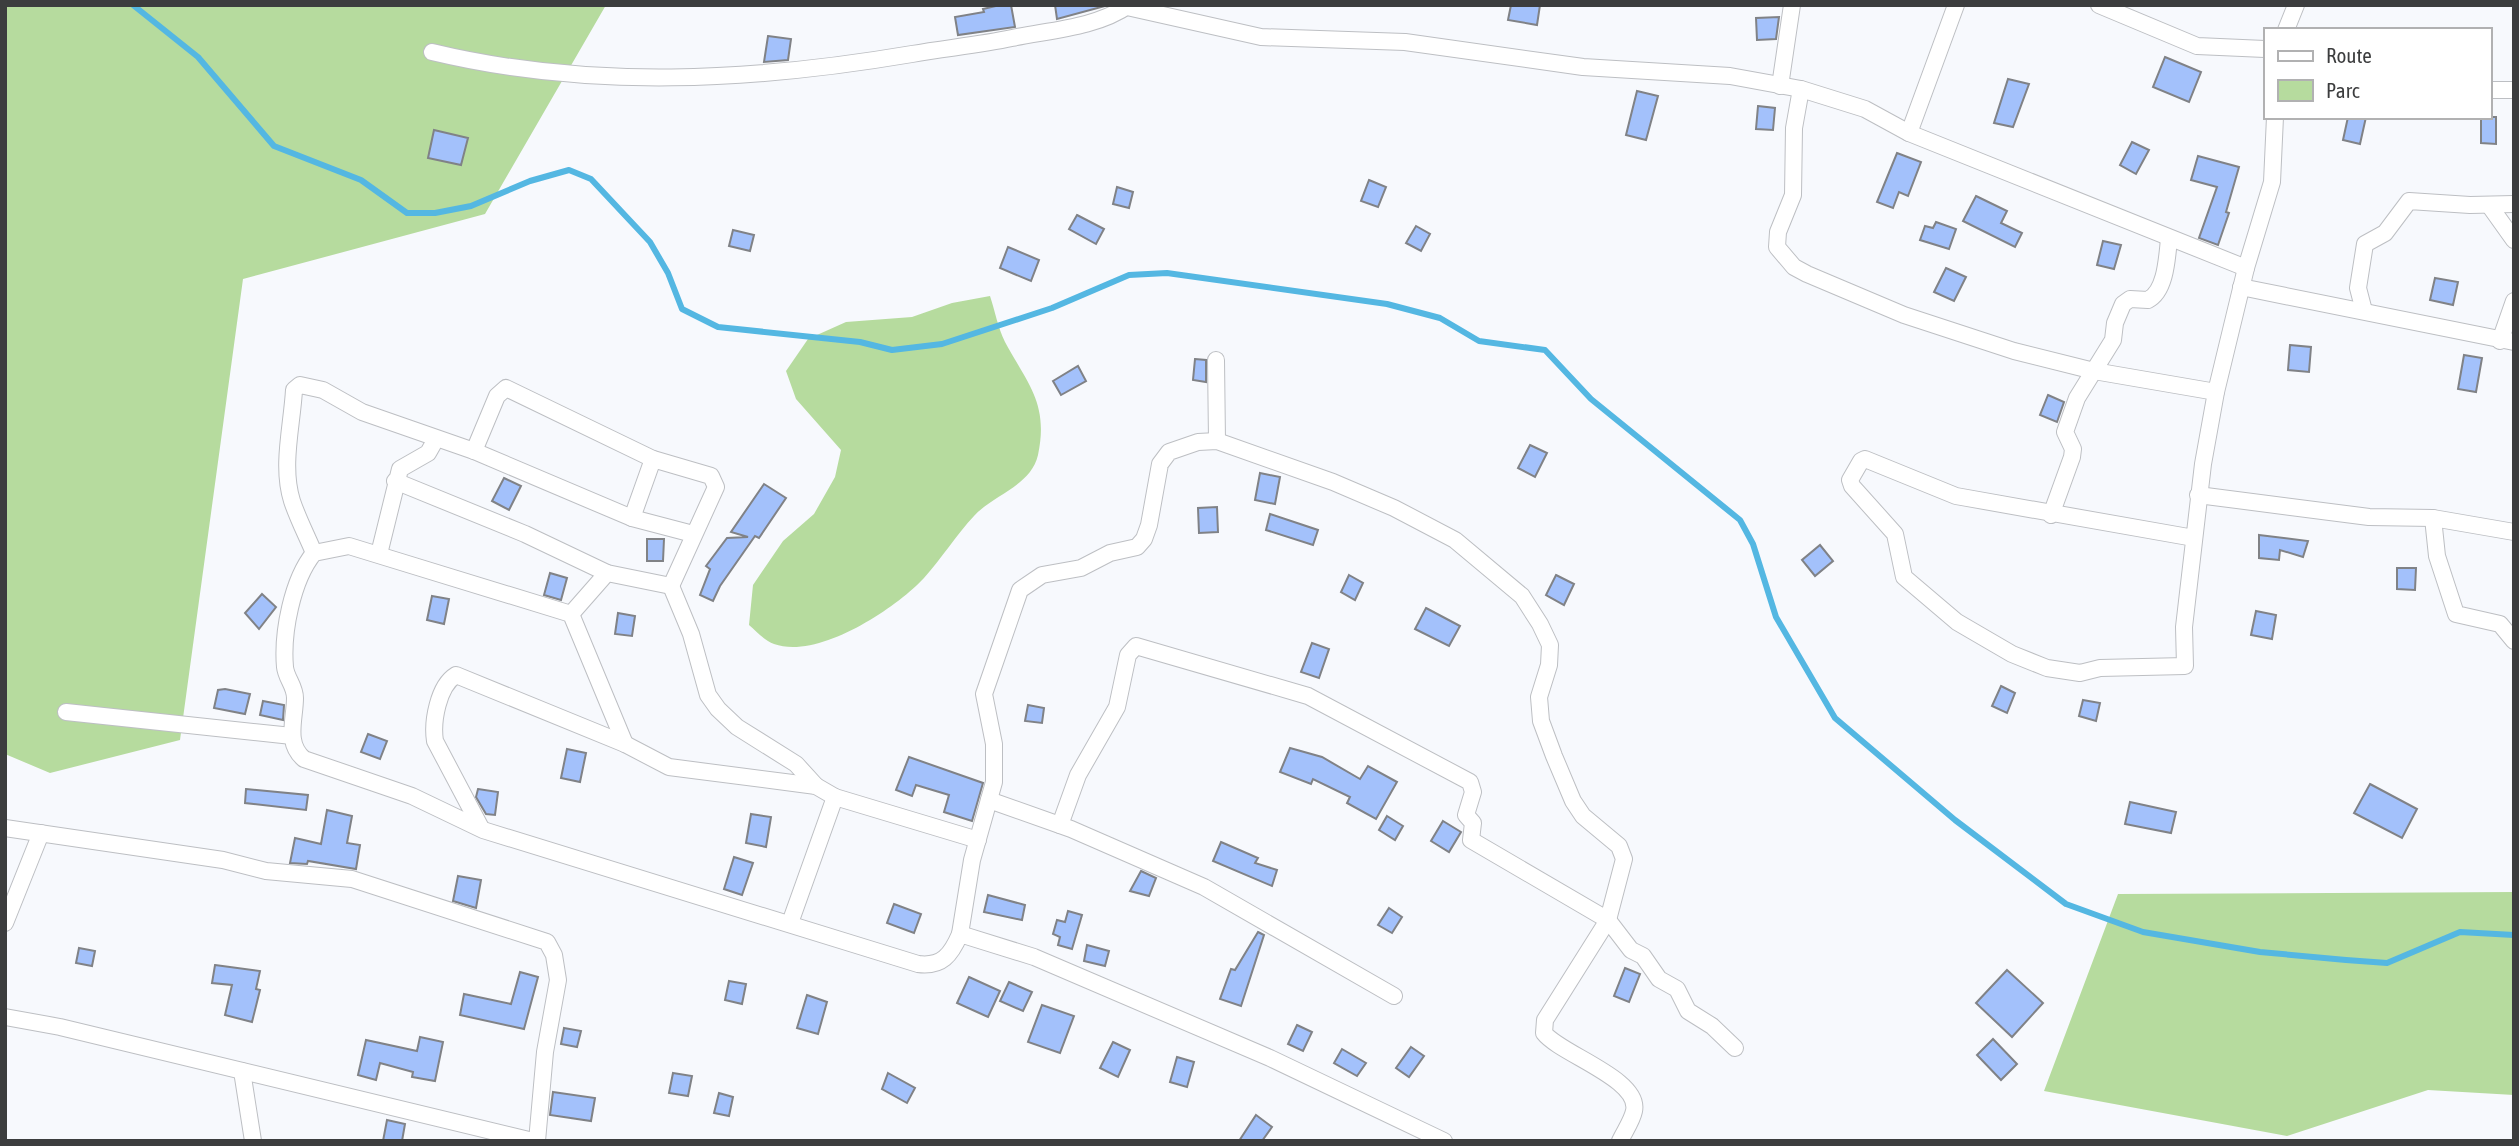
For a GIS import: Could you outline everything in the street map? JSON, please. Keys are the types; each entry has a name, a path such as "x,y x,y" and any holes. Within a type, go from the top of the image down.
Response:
{"street":[{"path":"1780,86 1792,5"},
{"path":"1909,133 1955,5"},
{"path":"2099,5 2197,46 2264,49"},
{"path":"2287,28 2296,5"},
{"path":"432,52 490,66 585,76 654,78 826,69 972,46 1075,26 1112,16 1128,6 1261,37 1405,42 1583,66 1675,71 1801,89 1865,110 1909,133 2246,268"},
{"path":"1801,89 1794,128 1793,195 1778,232 1777,247 1783,257 1807,274 1904,314 2014,351 2094,371 2216,392"},
{"path":"2491,90 2514,90"},
{"path":"2194,538 2051,515 1956,496 1865,459 1850,480 1852,486 1895,534 1899,542 1899,565 1904,577 1957,622 2012,654 2056,670 2080,673 2100,668 2147,669 2185,666 2184,627 2194,538 2198,495 2216,392 2246,268 2272,182 2275,119"},
{"path":"2364,311 2358,288 2365,244 2385,233 2409,201 2514,204"},
{"path":"2489,205 2514,240"},
{"path":"2051,515 2073,457 2066,432 2077,398 2113,340 2115,323 2123,304 2130,299 2148,300 2157,293 2166,263 2169,239"},
{"path":"2241,287 2507,342 2514,301"},
{"path":"1216,359 1217,441"},
{"path":"314,553 292,499 288,440 294,390 300,385 309,385 362,412 474,451 632,518 693,534"},
{"path":"474,451 497,396 506,388 653,459 716,480 716,487 671,586 688,625 708,695 718,709 737,727 796,764 816,786 835,797 978,840"},
{"path":"379,554 395,481 405,463 423,457 436,439"},
{"path":"571,614 349,546 314,553 306,563 292,604 286,648 286,674 295,696 292,736 297,753 304,759 412,796 482,830 641,881 928,965 937,964 949,956 960,934 996,762 984,694 1020,590 1042,575 1081,568 1110,553 1137,547 1144,539 1149,524 1160,464 1169,452 1198,442 1217,441 1333,482 1394,508 1455,540 1522,596 1550,645 1549,665 1539,697 1541,720 1565,786 1583,816 1619,846 1624,859 1608,920 1543,1027 1553,1044 1596,1066 1630,1093 1634,1111 1620,1141"},
{"path":"632,518 653,459"},
{"path":"395,481 525,534 607,573 671,586"},
{"path":"2198,495 2369,517 2433,518 2514,532"},
{"path":"2433,518 2437,556 2455,614 2500,624 2514,641"},
{"path":"571,614 607,573"},
{"path":"571,614 625,744"},
{"path":"1060,825 1078,775 1117,707 1128,655 1136,646 1144,646 1308,696 1471,782 1473,792 1466,815 1473,823 1471,840 1608,920 1631,950 1643,956 1659,979 1676,989 1688,1011 1712,1026 1735,1048"},
{"path":"482,830 435,741 433,725 450,679 456,675 625,744 669,766 816,786"},
{"path":"66,712 292,736"},
{"path":"790,923 835,797"},
{"path":"989,800 1060,825 1205,887 1394,996"},
{"path":"5,828 223,860 266,871 352,879 547,942 554,955 558,980 545,1052 535,1141 60,1027 5,1017"},
{"path":"5,923 41,833"},
{"path":"960,934 1034,957 1270,1058 1444,1141"},
{"path":"242,1071 253,1141"}],"green space":[{"path":"5,5 606,5 485,214 243,279 180,740 50,773 5,754"},
{"path":"990,296 1003,337 1034,394 1038,407 1041,437 1034,466 1020,482 974,516 924,578 895,604 855,629 812,645 792,647 767,641 749,625 753,585 783,541 814,514 835,477 841,450 796,399 786,371 808,339 846,322 912,317 952,303"},
{"path":"2514,892 2514,1095 2428,1090 2287,1136 2044,1091 2118,894"}],"building":[{"path":"1011,5 1015,27 958,35 955,17 984,12 983,9"},
{"path":"1055,5 1105,5 1105,6 1057,19"},
{"path":"1511,5 1540,5 1537,25 1508,20"},
{"path":"1779,17 1776,39 1757,40 1756,18"},
{"path":"768,36 791,39 788,60 764,62"},
{"path":"2165,57 2201,72 2189,102 2153,87"},
{"path":"2008,79 2029,84 2013,127 1994,123"},
{"path":"1637,91 1658,96 1646,140 1626,135"},
{"path":"1758,106 1775,108 1773,130 1756,129"},
{"path":"2496,117 2496,144 2481,143 2481,119"},
{"path":"2348,119 2366,119 2360,144 2343,140"},
{"path":"434,130 468,138 461,165 428,158"},
{"path":"2132,142 2149,150 2136,174 2120,165"},
{"path":"1897,153 1921,162 1908,196 1899,192 1893,208 1877,202"},
{"path":"2198,156 2239,167 2226,212 2229,213 2218,245 2199,238 2217,187 2191,180"},
{"path":"1369,180 1386,187 1378,207 1361,201"},
{"path":"1117,187 1133,192 1129,208 1113,204"},
{"path":"1976,196 2007,211 2001,223 2022,233 2015,247 1963,221"},
{"path":"1077,215 1104,229 1096,244 1069,229"},
{"path":"1936,222 1956,229 1949,249 1920,240 1925,226 1933,228"},
{"path":"1416,226 1430,234 1421,251 1406,243"},
{"path":"733,230 754,235 750,251 729,246"},
{"path":"2103,241 2121,245 2114,269 2097,265"},
{"path":"1008,247 1039,260 1031,281 1000,268"},
{"path":"1946,268 1966,277 1954,301 1934,292"},
{"path":"2435,278 2458,282 2453,305 2430,300"},
{"path":"2290,345 2311,347 2309,372 2288,370"},
{"path":"2464,355 2482,358 2476,392 2458,389"},
{"path":"1195,359 1206,360 1206,382 1193,380"},
{"path":"1078,366 1086,381 1061,395 1053,381"},
{"path":"2048,395 2064,402 2057,422 2040,415"},
{"path":"1530,445 1547,453 1535,477 1518,468"},
{"path":"1260,473 1280,477 1275,504 1255,500"},
{"path":"504,478 521,486 509,510 492,501"},
{"path":"764,484 786,498 759,538 755,536 720,586 713,601 700,595 710,569 706,566 727,538 748,537 731,532"},
{"path":"1217,507 1218,532 1199,533 1198,508"},
{"path":"1270,514 1318,530 1313,545 1266,530"},
{"path":"2259,535 2308,541 2303,557 2280,550 2279,560 2259,558"},
{"path":"647,539 664,539 663,561 647,561"},
{"path":"1820,545 1833,561 1815,576 1802,560"},
{"path":"2397,568 2416,568 2415,590 2397,589"},
{"path":"550,573 567,578 561,600 544,595"},
{"path":"1349,575 1363,583 1355,600 1341,592"},
{"path":"1556,575 1574,584 1564,605 1546,595"},
{"path":"262,594 276,607 259,629 245,613"},
{"path":"432,596 449,599 444,624 427,620"},
{"path":"1426,608 1460,626 1449,646 1415,629"},
{"path":"2256,611 2276,615 2272,639 2251,635"},
{"path":"618,613 635,616 632,636 615,634"},
{"path":"1312,643 1329,649 1319,678 1301,672"},
{"path":"2001,686 2015,693 2007,713 1992,706"},
{"path":"218,690 250,694 245,714 214,708"},
{"path":"2083,700 2100,703 2096,721 2079,716"},
{"path":"263,701 284,705 283,720 260,715"},
{"path":"1028,705 1044,708 1042,723 1025,721"},
{"path":"368,734 387,741 380,759 361,752"},
{"path":"1290,748 1322,757 1360,779 1368,766 1397,782 1376,819 1347,803 1350,797 1313,779 1311,784 1280,772"},
{"path":"567,749 586,753 580,782 561,778"},
{"path":"909,757 983,783 972,821 944,812 949,795 916,785 912,796 896,790"},
{"path":"2370,784 2417,809 2402,838 2354,813"},
{"path":"246,789 308,795 306,810 245,803"},
{"path":"478,789 498,792 495,815 486,814 476,797"},
{"path":"2130,802 2176,812 2171,833 2125,824"},
{"path":"327,810 352,816 347,843 360,845 356,869 308,861 307,864 290,863 295,838 321,844"},
{"path":"751,814 771,817 766,847 746,843"},
{"path":"1387,816 1403,826 1395,840 1379,830"},
{"path":"1443,821 1461,832 1449,852 1431,841"},
{"path":"1221,842 1258,858 1255,863 1277,870 1272,886 1213,861"},
{"path":"734,857 753,863 742,895 724,889"},
{"path":"1141,871 1156,878 1149,896 1130,891"},
{"path":"458,876 481,880 476,908 453,901"},
{"path":"988,895 1025,905 1022,920 984,912"},
{"path":"894,904 921,914 914,933 887,923"},
{"path":"1389,908 1402,917 1392,933 1378,925"},
{"path":"1068,911 1082,915 1072,949 1058,945 1060,937 1053,934 1057,920 1065,922"},
{"path":"1258,932 1264,935 1241,1006 1220,999 1231,969 1235,970"},
{"path":"1087,945 1109,951 1105,966 1084,961"},
{"path":"79,948 95,951 92,966 76,963"},
{"path":"215,965 260,971 256,989 260,990 252,1022 225,1015 232,985 212,983"},
{"path":"1625,968 1640,974 1629,1002 1614,996"},
{"path":"2007,970 2043,1003 2012,1037 1976,1003"},
{"path":"520,972 538,977 524,1029 460,1015 464,994 511,1004"},
{"path":"969,977 1000,991 988,1017 957,1003"},
{"path":"729,981 746,984 742,1004 725,1000"},
{"path":"1009,982 1032,992 1023,1011 1000,1001"},
{"path":"807,995 827,1002 818,1034 797,1028"},
{"path":"1042,1005 1074,1016 1060,1053 1028,1042"},
{"path":"1297,1025 1312,1032 1303,1051 1288,1044"},
{"path":"564,1028 581,1031 577,1047 561,1044"},
{"path":"420,1037 443,1042 435,1081 412,1077 413,1072 380,1063 376,1080 358,1075 366,1040 417,1051"},
{"path":"1993,1039 2017,1064 2001,1080 1977,1055"},
{"path":"1113,1042 1130,1050 1118,1077 1100,1068"},
{"path":"1411,1047 1424,1056 1409,1077 1396,1068"},
{"path":"1342,1049 1366,1063 1357,1076 1334,1063"},
{"path":"1177,1057 1194,1062 1187,1087 1170,1082"},
{"path":"673,1073 692,1076 688,1096 669,1093"},
{"path":"888,1073 915,1088 907,1103 882,1089"},
{"path":"553,1092 595,1098 591,1121 550,1115"},
{"path":"719,1093 733,1097 729,1116 714,1113"},
{"path":"1256,1115 1272,1127 1262,1141 1239,1141"},
{"path":"387,1120 405,1124 402,1141 383,1141"}],"waterway":[{"path":"133,5 198,57 274,146 361,180 407,213 435,213 471,206 530,181 569,170 591,179 650,242 668,273 682,309 718,327 860,342 892,350 942,344 1052,308 1129,275 1167,273 1387,304 1440,318 1479,341 1545,350 1591,399 1740,520 1753,544 1776,617 1835,718 1955,820 2066,904 2143,932 2260,952 2387,963 2460,932 2514,935"}]}
